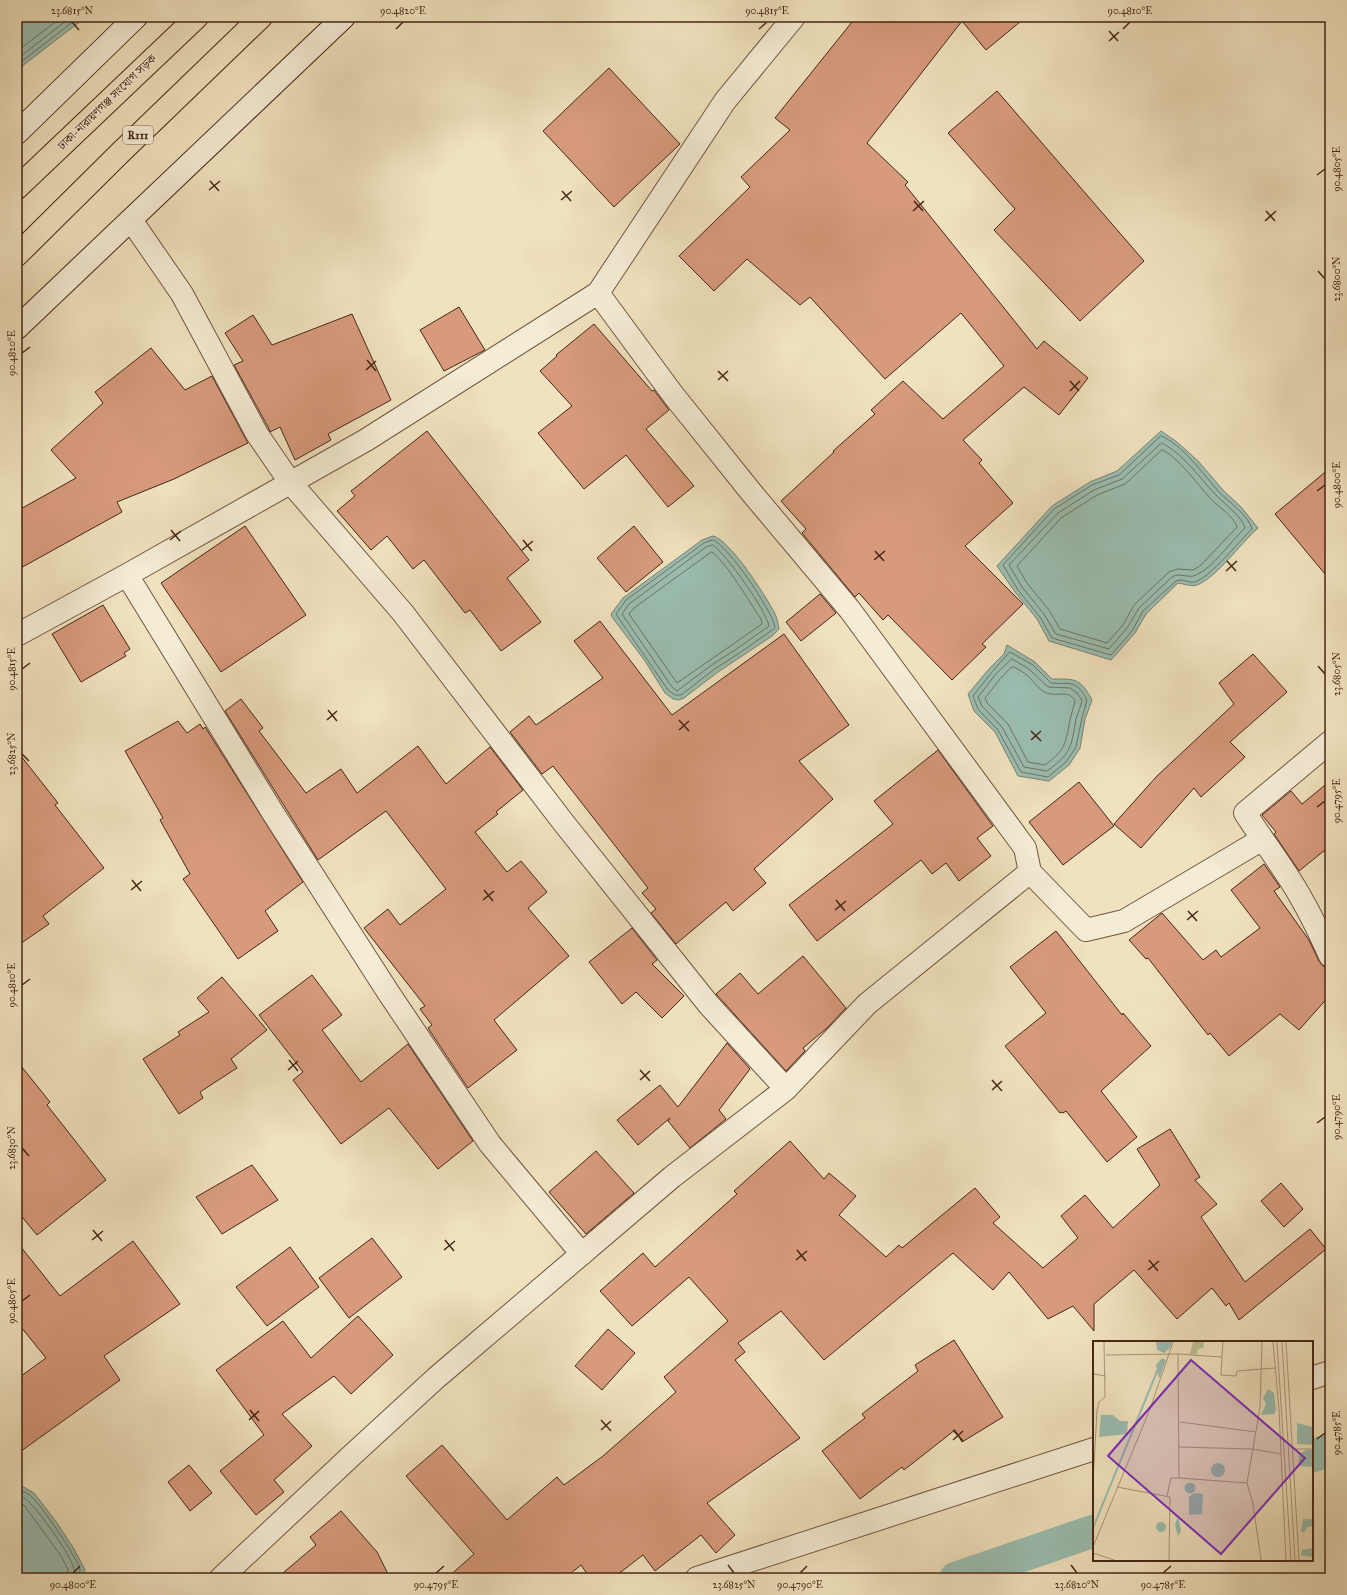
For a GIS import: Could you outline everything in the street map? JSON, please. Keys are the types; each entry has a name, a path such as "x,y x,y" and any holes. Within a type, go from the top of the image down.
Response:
{"main road":[{"name":"ঢাকা-নারায়ণগঞ্জ সংযোগ সড়ক","path":"17,188 196,17"},
{"name":"R111","path":"17,255 261,17"}],"street":[{"path":"17,133 136,17"},
{"path":"17,328 344,17"},
{"path":"17,635 127,575 366,440 598,293 725,101 794,17"},
{"path":"131,220 182,294 257,434 290,482 403,613 563,822 709,1005 786,1089"},
{"path":"598,293 674,396 751,492 850,610 1025,848 1030,872 1086,930 1124,921 1261,840"},
{"path":"127,575 273,813 388,992 490,1144 582,1254"},
{"path":"1330,742 1245,813 1261,840 1286,872 1313,918 1330,956"},
{"path":"220,1578 436,1378 672,1178 786,1089 867,1004 1030,872"},
{"path":"1313,1378 1330,1372"},
{"path":"696,1578 1093,1449"}],"water":[{"path":"17,17 86,17 17,70"},
{"path":"1161,431 1177,442 1198,461 1223,490 1242,508 1258,528 1220,568 1204,581 1195,586 1178,583 1146,614 1135,633 1111,660 1049,641 1037,619 1015,592 997,566 1052,506 1090,482 1117,471"},
{"path":"713,536 728,547 746,569 774,612 779,629 772,636 718,672 684,698 679,700 673,699 665,693 645,661 611,614 623,598 702,540"},
{"path":"1007,645 1035,662 1052,679 1067,679 1076,681 1084,687 1092,700 1085,719 1080,748 1069,765 1049,781 1018,776 995,732 974,711 968,694 1004,654"},
{"path":"20,1485 34,1493 57,1523 74,1549 85,1570 82,1578 17,1578 17,1487"}],"building":[{"path":"856,17 1026,17 986,50 962,21 867,143 908,182 905,185 1037,349 1044,341 1088,378 1059,415 1024,387 963,440 982,460 979,463 1013,503 965,546 1023,604 982,644 986,647 952,680 888,615 883,620 859,593 855,597 802,533 806,529 781,501 834,452 833,451 875,414 871,410 903,381 943,419 1004,366 961,313 885,379 810,297 800,305 747,259 714,291 679,256 750,187 741,177 790,130 775,118"},
{"path":"609,68 680,144 614,207 543,131"},
{"path":"997,91 1144,261 1080,321 994,230 1015,209 948,133"},
{"path":"459,307 485,350 444,371 420,330"},
{"path":"352,314 391,400 328,434 331,440 295,460 280,427 270,432 234,365 243,361 225,333 253,315 272,345"},
{"path":"594,324 652,391 654,390 669,410 646,429 694,486 668,507 626,455 584,489 538,433 572,406 540,371 557,356 556,355"},
{"path":"151,348 185,390 212,376 248,443 174,479 117,502 122,512 17,570 17,511 76,478 51,450 103,403 95,392"},
{"path":"427,431 529,560 507,578 541,622 501,651 470,610 465,613 424,560 413,569 387,536 371,550 337,511 355,496 351,491"},
{"path":"1330,468 1330,580 1275,514"},
{"path":"245,526 306,615 221,672 161,583"},
{"path":"634,526 663,562 626,592 597,558"},
{"path":"820,594 836,613 801,641 786,622"},
{"path":"103,605 130,649 124,653 126,656 81,682 52,634"},
{"path":"600,621 672,715 784,634 849,725 799,761 833,799 754,869 766,883 733,911 726,902 676,944 651,913 656,909 642,893 648,888 553,766 542,774 510,732 529,716 536,725 603,678 574,641"},
{"path":"1253,654 1287,692 1230,742 1245,757 1201,797 1194,788 1141,848 1114,824 1157,776 1234,704 1219,683"},
{"path":"241,699 263,728 259,731 306,793 341,769 357,793 418,746 446,784 490,747 523,790 496,812 498,814 475,832 507,872 521,861 547,892 528,908 569,956 494,1020 517,1050 468,1088 428,1028 432,1025 420,1009 425,1006 364,928 388,909 400,925 446,889 386,811 318,860 225,711"},
{"path":"178,721 187,733 200,724 203,729 205,727 303,882 265,911 278,931 238,959 183,879 190,874 160,820 163,818 125,751"},
{"path":"938,750 993,826 977,838 991,856 959,881 946,863 932,874 921,860 817,941 789,905 893,824 874,801"},
{"path":"17,751 58,803 55,805 104,868 43,916 49,924 17,946"},
{"path":"1330,781 1330,846 1299,871 1274,834 1276,832 1262,815 1291,791 1302,804"},
{"path":"1079,782 1114,826 1063,865 1029,822"},
{"path":"1264,864 1280,887 1274,891 1309,940 1319,961 1323,966 1330,968 1330,995 1299,1030 1280,1014 1229,1056 1210,1033 1208,1035 1148,958 1146,959 1129,940 1162,913 1203,960 1216,950 1221,957 1260,928 1231,890"},
{"path":"632,928 657,960 652,964 684,996 662,1018 636,992 622,1004 589,962"},
{"path":"1056,931 1122,1015 1123,1013 1151,1046 1101,1091 1137,1137 1107,1162 1066,1111 1060,1113 1005,1046 1046,1013 1010,967"},
{"path":"803,956 846,1008 827,1028 803,1048 805,1051 786,1071 716,994 740,973 758,994"},
{"path":"312,975 342,1015 322,1030 361,1082 408,1044 473,1141 438,1169 389,1108 341,1144 293,1080 303,1072 259,1015"},
{"path":"222,977 267,1030 231,1059 237,1068 200,1092 203,1098 179,1114 143,1059 180,1035 178,1032 209,1012 197,998"},
{"path":"727,1043 750,1069 719,1110 726,1119 690,1148 668,1121 670,1118 638,1145 617,1120 660,1085 678,1107"},
{"path":"17,1061 50,1102 47,1105 106,1180 37,1235 17,1211"},
{"path":"1170,1129 1200,1177 1195,1180 1217,1204 1201,1217 1245,1282 1310,1229 1326,1249 1239,1320 1229,1303 1226,1306 1212,1288 1177,1319 1134,1270 1094,1304 1094,1331 1073,1306 1048,1319 1009,1272 993,1290 953,1253 824,1360 781,1311 738,1343 745,1352 735,1360 800,1438 707,1503 735,1535 716,1553 701,1535 655,1571 643,1555 613,1578 590,1578 581,1565 565,1578 447,1578 474,1554 406,1476 442,1445 507,1520 557,1477 564,1485 603,1456 676,1392 664,1377 728,1321 689,1277 632,1326 600,1291 643,1253 655,1267 737,1194 734,1191 790,1141 824,1179 829,1173 856,1196 839,1215 886,1257 899,1245 902,1248 975,1188 1000,1217 993,1223 1043,1268 1078,1238 1061,1216 1085,1195 1113,1228 1160,1185 1137,1149"},
{"path":"596,1151 634,1193 586,1234 549,1192"},
{"path":"252,1165 278,1200 222,1234 196,1197"},
{"path":"1281,1183 1303,1209 1284,1227 1261,1201"},
{"path":"372,1238 402,1277 349,1318 319,1278"},
{"path":"133,1241 180,1304 104,1356 120,1380 17,1454 17,1379 46,1358 17,1322 17,1242 60,1296"},
{"path":"290,1247 319,1287 267,1326 236,1287"},
{"path":"358,1316 393,1355 351,1394 334,1376 282,1414 312,1446 274,1480 284,1492 256,1515 220,1471 264,1435 216,1370 283,1321 311,1358"},
{"path":"608,1329 635,1353 602,1390 575,1366"},
{"path":"954,1340 1003,1417 962,1442 955,1430 904,1470 902,1467 860,1499 822,1451 865,1418 862,1414 918,1371 915,1365"},
{"path":"189,1465 212,1493 190,1511 168,1482"},
{"path":"341,1511 377,1552 390,1578 277,1578 316,1545 310,1537"}],"waterway":[{"path":"1313,1456 1330,1450"},
{"path":"956,1578 1093,1531"}]}
